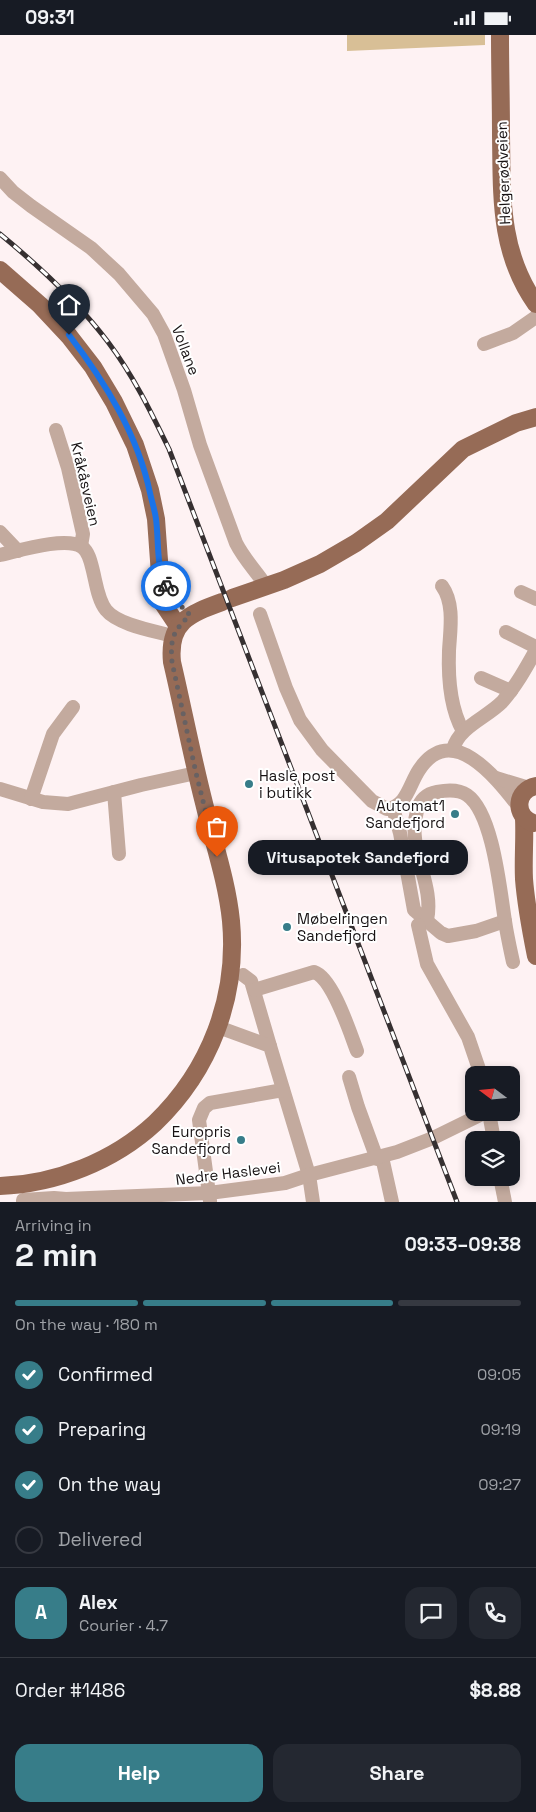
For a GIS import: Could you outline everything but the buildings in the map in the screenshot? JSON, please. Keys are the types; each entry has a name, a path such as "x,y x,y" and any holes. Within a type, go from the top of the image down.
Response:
{"main road":[{"name":"Helgerødveien","path":"496,46 506,234 520,280 536,304"},
{"path":"0,270 40,305 69,335 93,367 114,402 135,445 150,490 156,519 162,601 180,626"},
{"path":"0,1186 36,1182 60,1176 96,1162 127,1145 148,1129 181,1094 200,1065 218,1027 224,1008 231,969 231,920 172,662 171,650 180,626 227,600 284,580 356,543 387,521 463,449 508,426 536,417"},
{"path":"533,786 521,796 526,816 524,879 536,955"},
{"path":"531,931 530,879 532,855 536,844"}],"street":[{"name":"Vollane","path":"0,178 31,207 91,248 118,274 153,314 164,334 184,390 200,445 236,543 241,553 254,568 258,589"},
{"path":"484,344 513,333 536,317"},
{"name":"Kråkåsveien","path":"56,430 68,468 83,534 81,546"},
{"path":"0,532 18,551"},
{"name":"Kråkåsveien","path":"0,555 71,543 81,546 86,550 90,559 101,601 106,611 114,617 129,623 180,626"},
{"path":"442,586 446,595 450,616 450,686 459,723 464,731"},
{"path":"521,592 536,599"},
{"path":"260,614 286,688 300,720 322,751 372,801 381,807 393,808 404,800 419,770 428,759 440,751 453,749 465,754 495,777 526,816"},
{"path":"453,749 454,744 464,731 488,714 511,691 536,649 506,632"},
{"path":"481,678 511,691"},
{"path":"31,799 54,734 73,707"},
{"path":"0,789 31,799 54,804 68,804 196,773"},
{"path":"495,777 533,786"},
{"path":"410,787 426,795"},
{"path":"422,922 430,899 416,850 415,819 421,801 426,795 448,790 461,792 473,800 479,808 490,840 502,897 512,962"},
{"path":"114,792 119,854"},
{"path":"393,808 400,833 414,910 422,922 428,964 468,1037 477,1066"},
{"path":"422,922 448,936 476,931 505,921"},
{"path":"254,990 314,972 320,974 337,1001 357,1051"},
{"path":"244,975 251,981 254,990 309,1175 313,1202"},
{"path":"218,1027 270,1046"},
{"path":"349,1077 358,1107 379,1158 392,1202"},
{"path":"210,1197 199,1120 204,1108 210,1103 283,1090"},
{"name":"Nedre Haslevei","path":"23,1201 54,1198 66,1201 210,1197 285,1183 309,1175 379,1158 433,1138 468,1121"},
{"path":"502,1186 505,1202"}],"shaded area":[{"path":"347,35 485,35 485,45 347,51"}],"railway":[{"path":"0,234 57,285 84,312 108,342 134,381 169,449 457,1202"}],"way so far":[{"path":"166,586 171,596 190,615 178,626 173,636 172,662 196,773 217,857"}],"place":[{"name":"Hasle post i butikk","path":"249,784"},
{"name":"Automat1 Sandefjord","path":"455,814"},
{"name":"Vitusapotek Sandefjord","path":"217,857"},
{"name":"Møbelringen Sandefjord","path":"287,927"},
{"name":"Europris Sandefjord","path":"241,1140"}],"route":[{"path":"69,335 93,367 114,402 135,445 150,490 156,519 161,576 166,586"}]}
